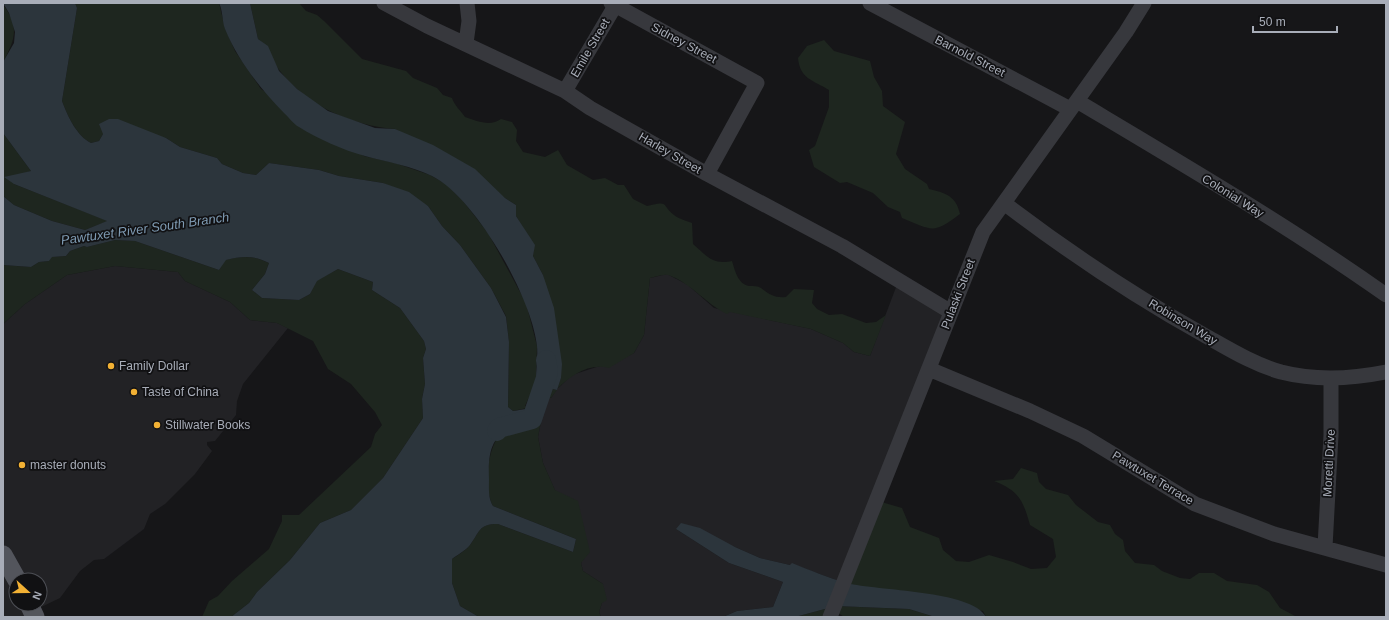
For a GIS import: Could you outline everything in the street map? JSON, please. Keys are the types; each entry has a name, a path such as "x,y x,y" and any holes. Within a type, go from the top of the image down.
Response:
{"main road":[{"path":"3,555 13,572"}],"street":[{"name":"Harley Street","path":"384,3 433,29 466,43 565,91 590,108 707,174 842,246 951,312"},
{"path":"466,43 469,21 467,3"},
{"name":"Sidney Street","path":"613,4 757,83 707,174"},
{"name":"Emile Street","path":"565,91 613,4"},
{"name":"Barnold Street","path":"878,5 1074,105"},
{"name":"Pulaski Street","path":"830,617 983,232 1126,32 1139,5"},
{"name":"Colonial Way","path":"1074,105 1166,153 1304,239 1386,295"},
{"name":"Robinson Way","path":"1004,203 1074,255 1188,326 1260,365 1281,372 1331,378 1358,377 1386,372"},
{"name":"Pawtuxet Terrace","path":"929,369 1042,416 1083,436 1195,504 1274,534 1386,565"},
{"name":"Moretti Drive","path":"1324,547 1331,435 1331,378"}],"shaded area":[{"path":"75,3 219,3 225,28 235,51 261,89 364,156 395,163 430,175 446,184 463,201 488,233 526,303 537,346 536,380 548,388 557,390 551,398 537,390 532,391 525,406 527,408 513,411 508,407 509,342 506,316 491,288 460,245 442,226 428,206 383,183 339,176 319,170 269,163 256,175 243,173 222,164 217,158 180,147 166,138 103,134 99,141 91,143 81,136 67,113 62,101 77,8"},
{"path":"250,3 299,3 306,11 317,15 324,21 362,59 406,71 413,78 437,88 443,95 452,98 456,106 465,117 488,123 501,119 512,122 517,130 516,141 523,152 545,157 558,150 567,165 593,180 605,178 618,185 624,185 633,199 647,206 659,203 664,204 676,216 692,223 693,244 706,256 719,262 732,261 734,269 742,283 745,285 760,287 770,294 779,297 786,297 794,289 814,290 812,303 817,309 829,315 842,314 866,323 876,322 886,315 870,356 854,352 843,343 811,329 730,312 727,314 719,310 676,278 664,275 650,278 644,335 634,353 609,368 594,367 581,371 568,379 557,389 561,378 543,275 533,256 534,245 516,216 516,205 395,129 363,124 347,119 317,104 303,94 280,71 267,47 258,39"},
{"path":"3,5 12,20 14,33 13,40 3,62"},
{"path":"824,40 834,51 870,61 874,77 882,91 883,106 905,122 896,154 905,169 927,184 929,189 945,194 953,199 960,214 951,221 938,228 926,228 902,218 900,212 888,207 873,193 847,182 840,183 814,167 809,150 815,146 829,107 829,90 804,75 799,65 798,58 807,46"},
{"path":"3,133 31,171 25,173 14,184 108,221 85,230 52,221 14,205 3,196"},
{"path":"115,240 135,241 219,270 225,260 252,257 263,260 269,263 265,274 252,290 262,298 299,300 310,294 316,281 338,269 373,282 372,290 400,308 424,341 426,349 423,358 425,384 422,399 423,418 383,478 351,510 320,523 290,560 257,592 249,603 231,617 202,617 209,601 218,596 232,581 269,549 282,521 282,515 299,515 371,447 375,434 382,425 375,412 351,384 328,369 313,341 277,323 250,320 230,302 185,281 178,272 115,266 67,275 25,304 3,324 3,265 31,267 39,262 49,261 51,257 66,256 70,251 84,246 87,247"},
{"path":"115,266 178,272 185,281 230,302 250,320 277,323 288,328 243,384 237,401 236,415 215,441 207,442 207,445 212,451 195,474 165,504 150,514 144,529 104,559 94,560 80,571 60,598 48,604 48,572 8,572 8,612 35,612 36,617 3,617 3,324 25,304 67,275"},
{"path":"667,274 688,285 714,308 811,329 843,343 854,352 870,356 898,282 950,312 847,584 792,564 789,567 790,565 760,558 735,547 676,529 729,563 783,582 773,607 737,611 723,617 601,617 599,612 602,603 603,584 583,571 581,563 584,557 543,463 538,437 541,421 536,416 538,413 534,409 525,407 532,391 537,390 551,398 557,389 572,375 624,358 634,353 644,335 650,278"},
{"path":"536,416 541,421 538,437 543,463 555,490 578,501 590,552 581,563 583,571 603,584 607,600 602,603 599,612 601,617 479,617 460,606 452,583 452,559 468,547 480,530 487,525 498,524 573,552 576,539 493,506 490,498 488,488 488,466 490,455 498,437 504,430"},
{"path":"1021,468 1037,473 1039,482 1046,489 1068,495 1076,505 1098,522 1110,525 1115,534 1123,540 1125,551 1135,563 1154,565 1162,571 1180,578 1190,579 1199,573 1214,573 1227,581 1257,585 1269,592 1280,608 1297,617 986,617 983,611 847,584 878,501 902,508 910,527 939,538 943,550 956,561 969,562 989,555 1031,569 1047,568 1056,557 1053,539 1030,525 1025,509 1019,497 1015,493 994,481 1013,479"},
{"path":"836,606 909,609 935,617 844,617 834,610 830,617 795,617"}],"water":[{"name":"Pawtuxet River South Branch","path":"3,3 75,3 77,8 62,101 77,131 91,143 99,141 103,134 99,124 109,119 118,119 166,138 180,147 217,158 222,164 243,173 256,175 269,163 319,170 339,176 383,183 409,192 428,206 442,226 460,245 491,288 506,317 509,342 508,407 513,411 529,409 538,413 536,416 505,431 498,437 494,444 490,453 489,465 489,493 491,503 493,506 576,539 573,552 498,524 491,524 483,527 468,547 452,559 452,583 460,606 479,617 231,617 249,603 257,592 290,560 320,523 351,510 383,478 423,418 422,399 425,384 423,358 426,349 424,341 400,308 372,290 373,282 338,269 317,281 310,294 299,300 262,298 252,290 265,274 269,263 264,260 253,257 243,257 226,260 219,270 135,241 115,240 87,247 84,246 70,251 66,256 52,257 49,261 39,262 31,267 3,265 3,196 14,205 52,221 85,230 107,221 14,184 4,177 31,171 3,133 3,62 14,43 15,32 9,13"},
{"path":"219,3 250,3 258,39 268,46 279,71 297,89 328,111 375,128 395,129 433,145 475,169 505,198 516,205 516,216 535,245 533,256 543,275 554,308 562,364 561,378 557,390 548,388 536,380 537,346 533,326 525,302 499,251 466,205 449,188 432,176 407,167 348,151 322,140 295,124 266,94 250,74 236,52 225,29"},
{"path":"681,523 700,528 735,547 760,558 790,565 792,563 847,583 861,586 944,596 963,601 977,608 986,617 935,617 909,609 836,606 795,617 723,617 737,611 773,607 783,582 729,563 676,529"}],"waterway":[{"path":"497,431 499,428 532,419 548,372 546,360"}],"place":[{"name":"Family Dollar","path":"111,366"},
{"name":"Taste of China","path":"134,392"},
{"name":"Stillwater Books","path":"157,425"},
{"name":"master donuts","path":"22,465"}]}
